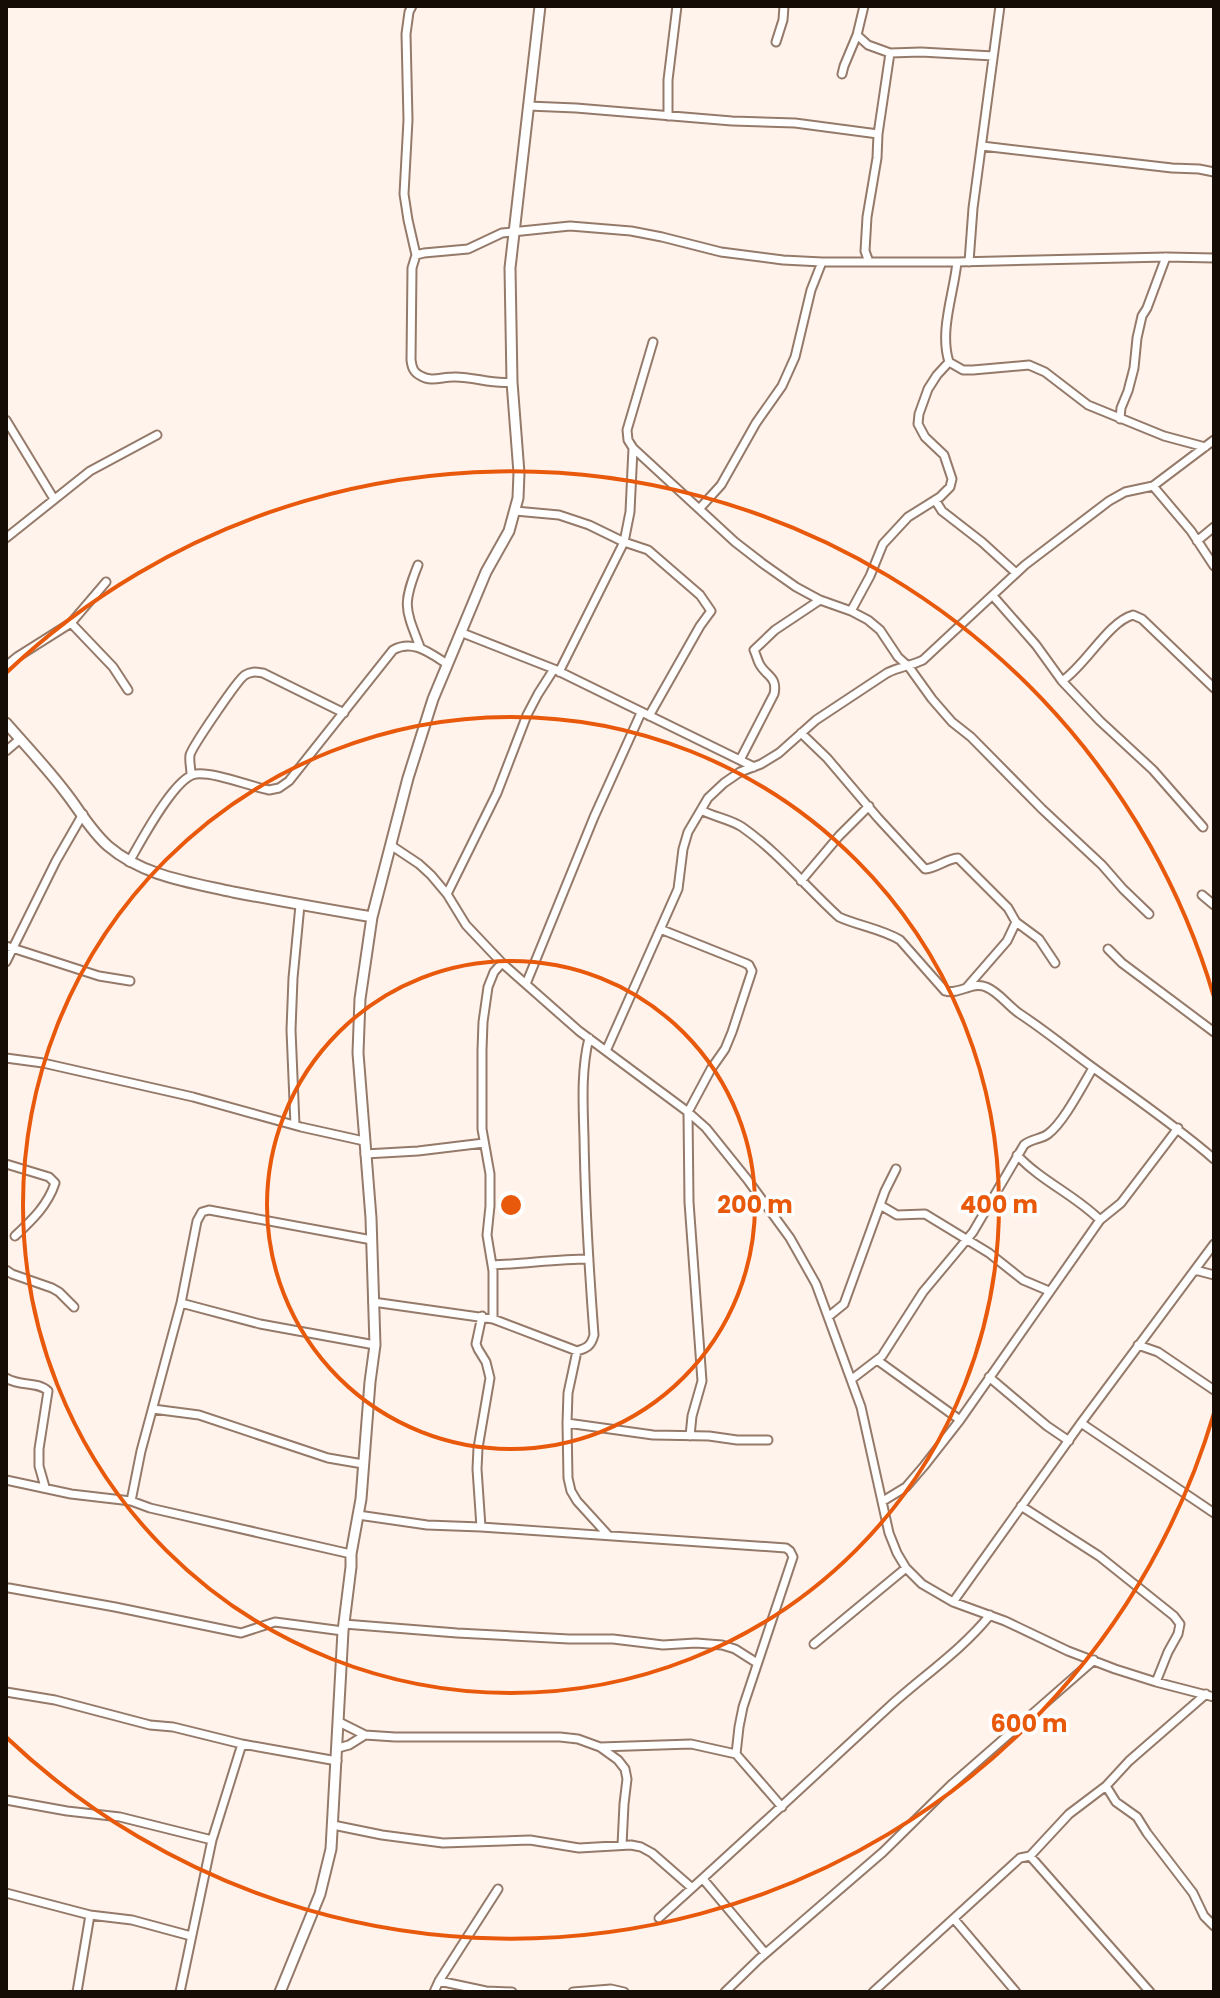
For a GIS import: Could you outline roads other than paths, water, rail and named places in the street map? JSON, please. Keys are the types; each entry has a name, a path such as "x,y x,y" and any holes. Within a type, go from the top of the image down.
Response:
{"street":[{"path":"412,6 406,34 408,120 404,194 416,255 412,268 413,369 419,376 430,380 467,377 512,382"},
{"path":"280,1992 320,1894 331,1849 344,1627 375,1345 372,1240 358,1053 360,999 372,917 408,778 433,699 486,572 509,531 515,511 519,473 512,382 510,268 540,6"},
{"path":"668,116 668,80 677,6"},
{"path":"776,42 784,6"},
{"path":"842,74 864,6"},
{"path":"969,262 973,208 1000,6"},
{"path":"857,35 868,45 890,53 993,56"},
{"path":"869,262 865,236 890,53"},
{"path":"528,106 795,123 878,134"},
{"path":"982,146 1214,172"},
{"path":"416,255 468,249 502,233 570,226 662,237 721,252 822,262 1214,258"},
{"path":"1120,419 1134,368 1142,316 1166,257"},
{"path":"700,508 721,485 756,423 782,386 795,357 811,290 822,262"},
{"path":"957,262 948,313 949,362 963,370 1029,365 1045,372 1088,405 1164,436 1205,447"},
{"path":"653,342 627,430 633,448 762,563 796,587 851,611 880,630 898,657 952,722 971,737 1149,914"},
{"path":"851,611 883,544 908,517 950,487 952,479 944,455 925,437 918,424 928,389 949,362"},
{"path":"6,420 54,499"},
{"path":"6,538 90,471 157,435"},
{"path":"606,1051 678,889 688,832 708,798 740,772 779,753 816,720 887,673 923,660 1016,573 1109,501 1125,492 1153,486 1214,440"},
{"path":"447,894 497,793 527,715 556,670 624,542 630,512 633,448"},
{"path":"633,463 646,458"},
{"path":"1153,486 1191,531 1214,566"},
{"path":"935,500 942,511 1016,573"},
{"path":"515,511 559,515 648,550 700,595 711,611 645,714 594,817 526,984"},
{"path":"1197,541 1214,527"},
{"path":"418,565 407,591 406,605 420,647"},
{"path":"6,666 71,623 106,582"},
{"path":"993,596 1036,645 1062,681 1153,770 1203,827"},
{"path":"740,760 774,694 772,678 759,664 754,650 775,630 820,600"},
{"path":"1062,681 1072,674 1113,627 1133,615 1142,619 1214,688"},
{"path":"71,623 113,667 128,690"},
{"path":"460,632 556,670 754,767"},
{"path":"129,862 167,800 191,774 206,774 269,790 279,788 289,781 393,650 400,646 420,647 447,664"},
{"path":"191,774 190,757 194,744 239,679 247,673 263,673 344,713"},
{"path":"6,723 54,776 93,831 129,862 171,879 372,917"},
{"path":"801,733 925,869 958,858 1008,908 1016,922 1039,939 1055,963"},
{"path":"6,751 20,739"},
{"path":"801,881 869,806"},
{"path":"701,810 742,827 839,917 900,940 945,991 952,993 979,985 989,987 1018,1013 1178,1128 1214,1159"},
{"path":"6,962 9,947 83,814"},
{"path":"392,846 431,875 466,925 502,963 589,1038 706,1128 790,1238 816,1284 852,1379 889,1533 906,1568 922,1584 953,1602 1040,1636 1068,1651 1156,1682 1210,1695"},
{"path":"1202,895 1214,905"},
{"path":"295,1125 291,1030 300,905"},
{"path":"965,989 1007,941 1016,922"},
{"path":"660,929 745,963 752,971 725,1049 688,1112 689,1202 702,1381 690,1436"},
{"path":"9,947 86,973 130,981"},
{"path":"1108,949 1214,1032"},
{"path":"493,1319 492,1265 487,1242 490,1174 482,1129 483,1022 488,987 502,963"},
{"path":"373,1302 482,1316 577,1351 592,1343 594,1335 584,1187 583,1089 584,1058 589,1038"},
{"path":"6,1058 43,1063 193,1097 364,1141"},
{"path":"852,1379 882,1356 923,1292 966,1241 1024,1145 1031,1139 1042,1138 1056,1127 1093,1068"},
{"path":"883,1501 906,1487 960,1420 1100,1220 1121,1203 1178,1128"},
{"path":"365,1154 484,1143"},
{"path":"1017,1155 1100,1220"},
{"path":"6,1164 49,1177 55,1183 36,1217 15,1236"},
{"path":"828,1317 844,1304 896,1169"},
{"path":"880,1205 897,1215 925,1214 989,1253 1023,1280 1049,1291"},
{"path":"131,1501 141,1451 181,1303 197,1221 202,1212 209,1210 372,1240"},
{"path":"953,1602 1214,1244"},
{"path":"492,1265 589,1259"},
{"path":"6,1270 52,1288 74,1307"},
{"path":"1195,1270 1214,1275"},
{"path":"181,1303 320,1337 375,1345"},
{"path":"481,1527 478,1448 490,1378 476,1344 482,1316"},
{"path":"1138,1345 1158,1352 1214,1390"},
{"path":"577,1351 568,1393 568,1478 577,1501 608,1535"},
{"path":"877,1360 960,1420"},
{"path":"989,1377 1069,1441"},
{"path":"6,1378 19,1384 42,1386 48,1391 39,1449 39,1466 45,1487"},
{"path":"153,1409 199,1415 328,1458 363,1464"},
{"path":"567,1423 653,1435 768,1440"},
{"path":"1081,1423 1214,1513"},
{"path":"6,1480 71,1494 131,1501 351,1554"},
{"path":"1021,1506 1099,1556 1174,1616 1180,1624 1178,1634 1156,1682"},
{"path":"358,1515 427,1525 781,1546 790,1551 793,1557 741,1717 736,1754"},
{"path":"814,1644 906,1568"},
{"path":"9,1588 241,1633 275,1622 613,1639 663,1645 696,1643 735,1649 757,1663"},
{"path":"659,1918 892,1704 978,1630 990,1615"},
{"path":"725,1992 765,1953 883,1852 951,1785 1094,1660"},
{"path":"6,1692 55,1700 150,1725 337,1761"},
{"path":"873,1992 1020,1858 1030,1856 1069,1814 1106,1786 1129,1761 1210,1695"},
{"path":"339,1722 365,1735 560,1737 578,1739 600,1747 625,1769 622,1845"},
{"path":"338,1748 365,1735"},
{"path":"180,1992 212,1840 242,1744"},
{"path":"600,1747 691,1744 736,1754 782,1807"},
{"path":"1106,1786 1116,1802 1137,1817 1214,1926"},
{"path":"6,1800 120,1817 212,1840"},
{"path":"333,1825 443,1843 530,1840 579,1848 641,1847 692,1888"},
{"path":"1030,1856 1150,1992"},
{"path":"703,1879 765,1953"},
{"path":"434,1992 498,1889"},
{"path":"6,1894 90,1915 132,1920 191,1936"},
{"path":"77,1992 90,1915"},
{"path":"954,1919 1016,1992"},
{"path":"439,1981 486,1991 512,1992"},
{"path":"573,1992 611,1989 624,1992"}]}
